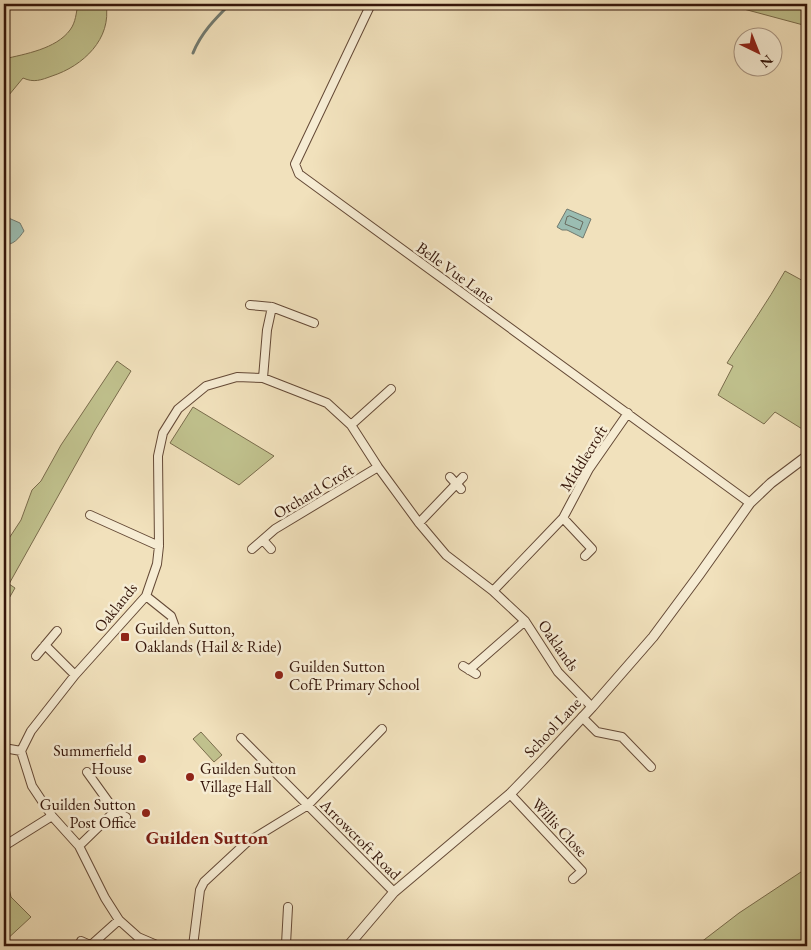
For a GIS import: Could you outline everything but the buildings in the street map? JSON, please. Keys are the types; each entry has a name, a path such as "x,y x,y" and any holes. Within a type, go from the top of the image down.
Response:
{"street":[{"name":"Belle Vue Lane","path":"371,4 295,164 299,174 750,502"},
{"path":"250,304 272,307 314,323"},
{"path":"263,378 267,330 272,307"},
{"name":"Oaklands","path":"21,751 31,732 75,675 146,596 158,564 158,456 163,433 178,409 206,386 237,377 263,378 327,403 352,425 378,467 419,523 446,555 493,591 525,621 558,672 592,707"},
{"path":"352,425 391,389"},
{"path":"383,396 390,404"},
{"name":"Middlecroft","path":"493,591 563,518 589,470 628,413"},
{"name":"School Lane","path":"348,946 394,892 510,794 592,707 653,637 700,575 750,502 771,483 807,456"},
{"name":"Orchard Croft","path":"252,549 275,529 378,467"},
{"path":"450,477 459,486"},
{"path":"419,523 459,486 463,477"},
{"path":"90,515 159,546"},
{"path":"563,518 592,549 585,556"},
{"name":"Orchard Croft","path":"263,540 271,549"},
{"path":"146,596 173,614 176,627"},
{"name":"Oaklands","path":"470,670 525,621"},
{"path":"36,656 57,631"},
{"path":"45,645 75,675"},
{"path":"582,717 597,732 622,737 651,767"},
{"name":"Arrowcroft Road","path":"308,805 382,729"},
{"name":"Arrowcroft Road","path":"241,738 394,892"},
{"path":"4,748 21,751 32,786 52,816 79,846 105,898 119,920 138,937 159,946"},
{"path":"628,757 634,750"},
{"path":"88,772 115,811 126,817"},
{"name":"Willis Close","path":"510,794 582,871 573,879"},
{"path":"193,946 200,890 204,882 246,843 308,805"},
{"path":"79,846 115,811"},
{"path":"4,846 52,816"},
{"path":"286,944 288,907"},
{"path":"288,915 297,917"},
{"path":"80,941 90,946 119,920"},
{"path":"276,946 286,944 302,946"}],"green space":[{"path":"78,4 106,4 107,17 100,40 84,58 63,71 44,79 31,80 23,78 4,101 4,59 40,50 57,42 74,24"},
{"path":"725,4 807,4 807,26"},
{"path":"785,271 807,283 807,432 775,412 764,424 718,395 733,366 727,363"},
{"path":"117,361 131,371 95,430 9,584 15,588 4,607 4,546 21,520 32,490 41,481 61,445"},
{"path":"193,407 274,456 239,485 170,443"},
{"path":"201,732 222,755 214,762 193,739"},
{"path":"807,868 807,946 696,946 739,913"},
{"path":"5,871 11,897 31,917 4,942"}],"water":[{"path":"567,209 591,219 583,238 557,227"},
{"path":"4,216 20,223 24,231 16,241 10,244 4,244"}],"waterway":[{"path":"193,53 204,33 230,4"}],"place":[{"name":"Guilden Sutton, Oaklands (Hail & Ride)","path":"125,637"},
{"name":"Guilden Sutton CofE Primary School","path":"279,675"},
{"name":"Summerfield House","path":"142,759"},
{"name":"Guilden Sutton Village Hall","path":"190,777"},
{"name":"Guilden Sutton Post Office","path":"146,813"}],"district":[{"name":"Guilden Sutton","path":"207,837"}]}
